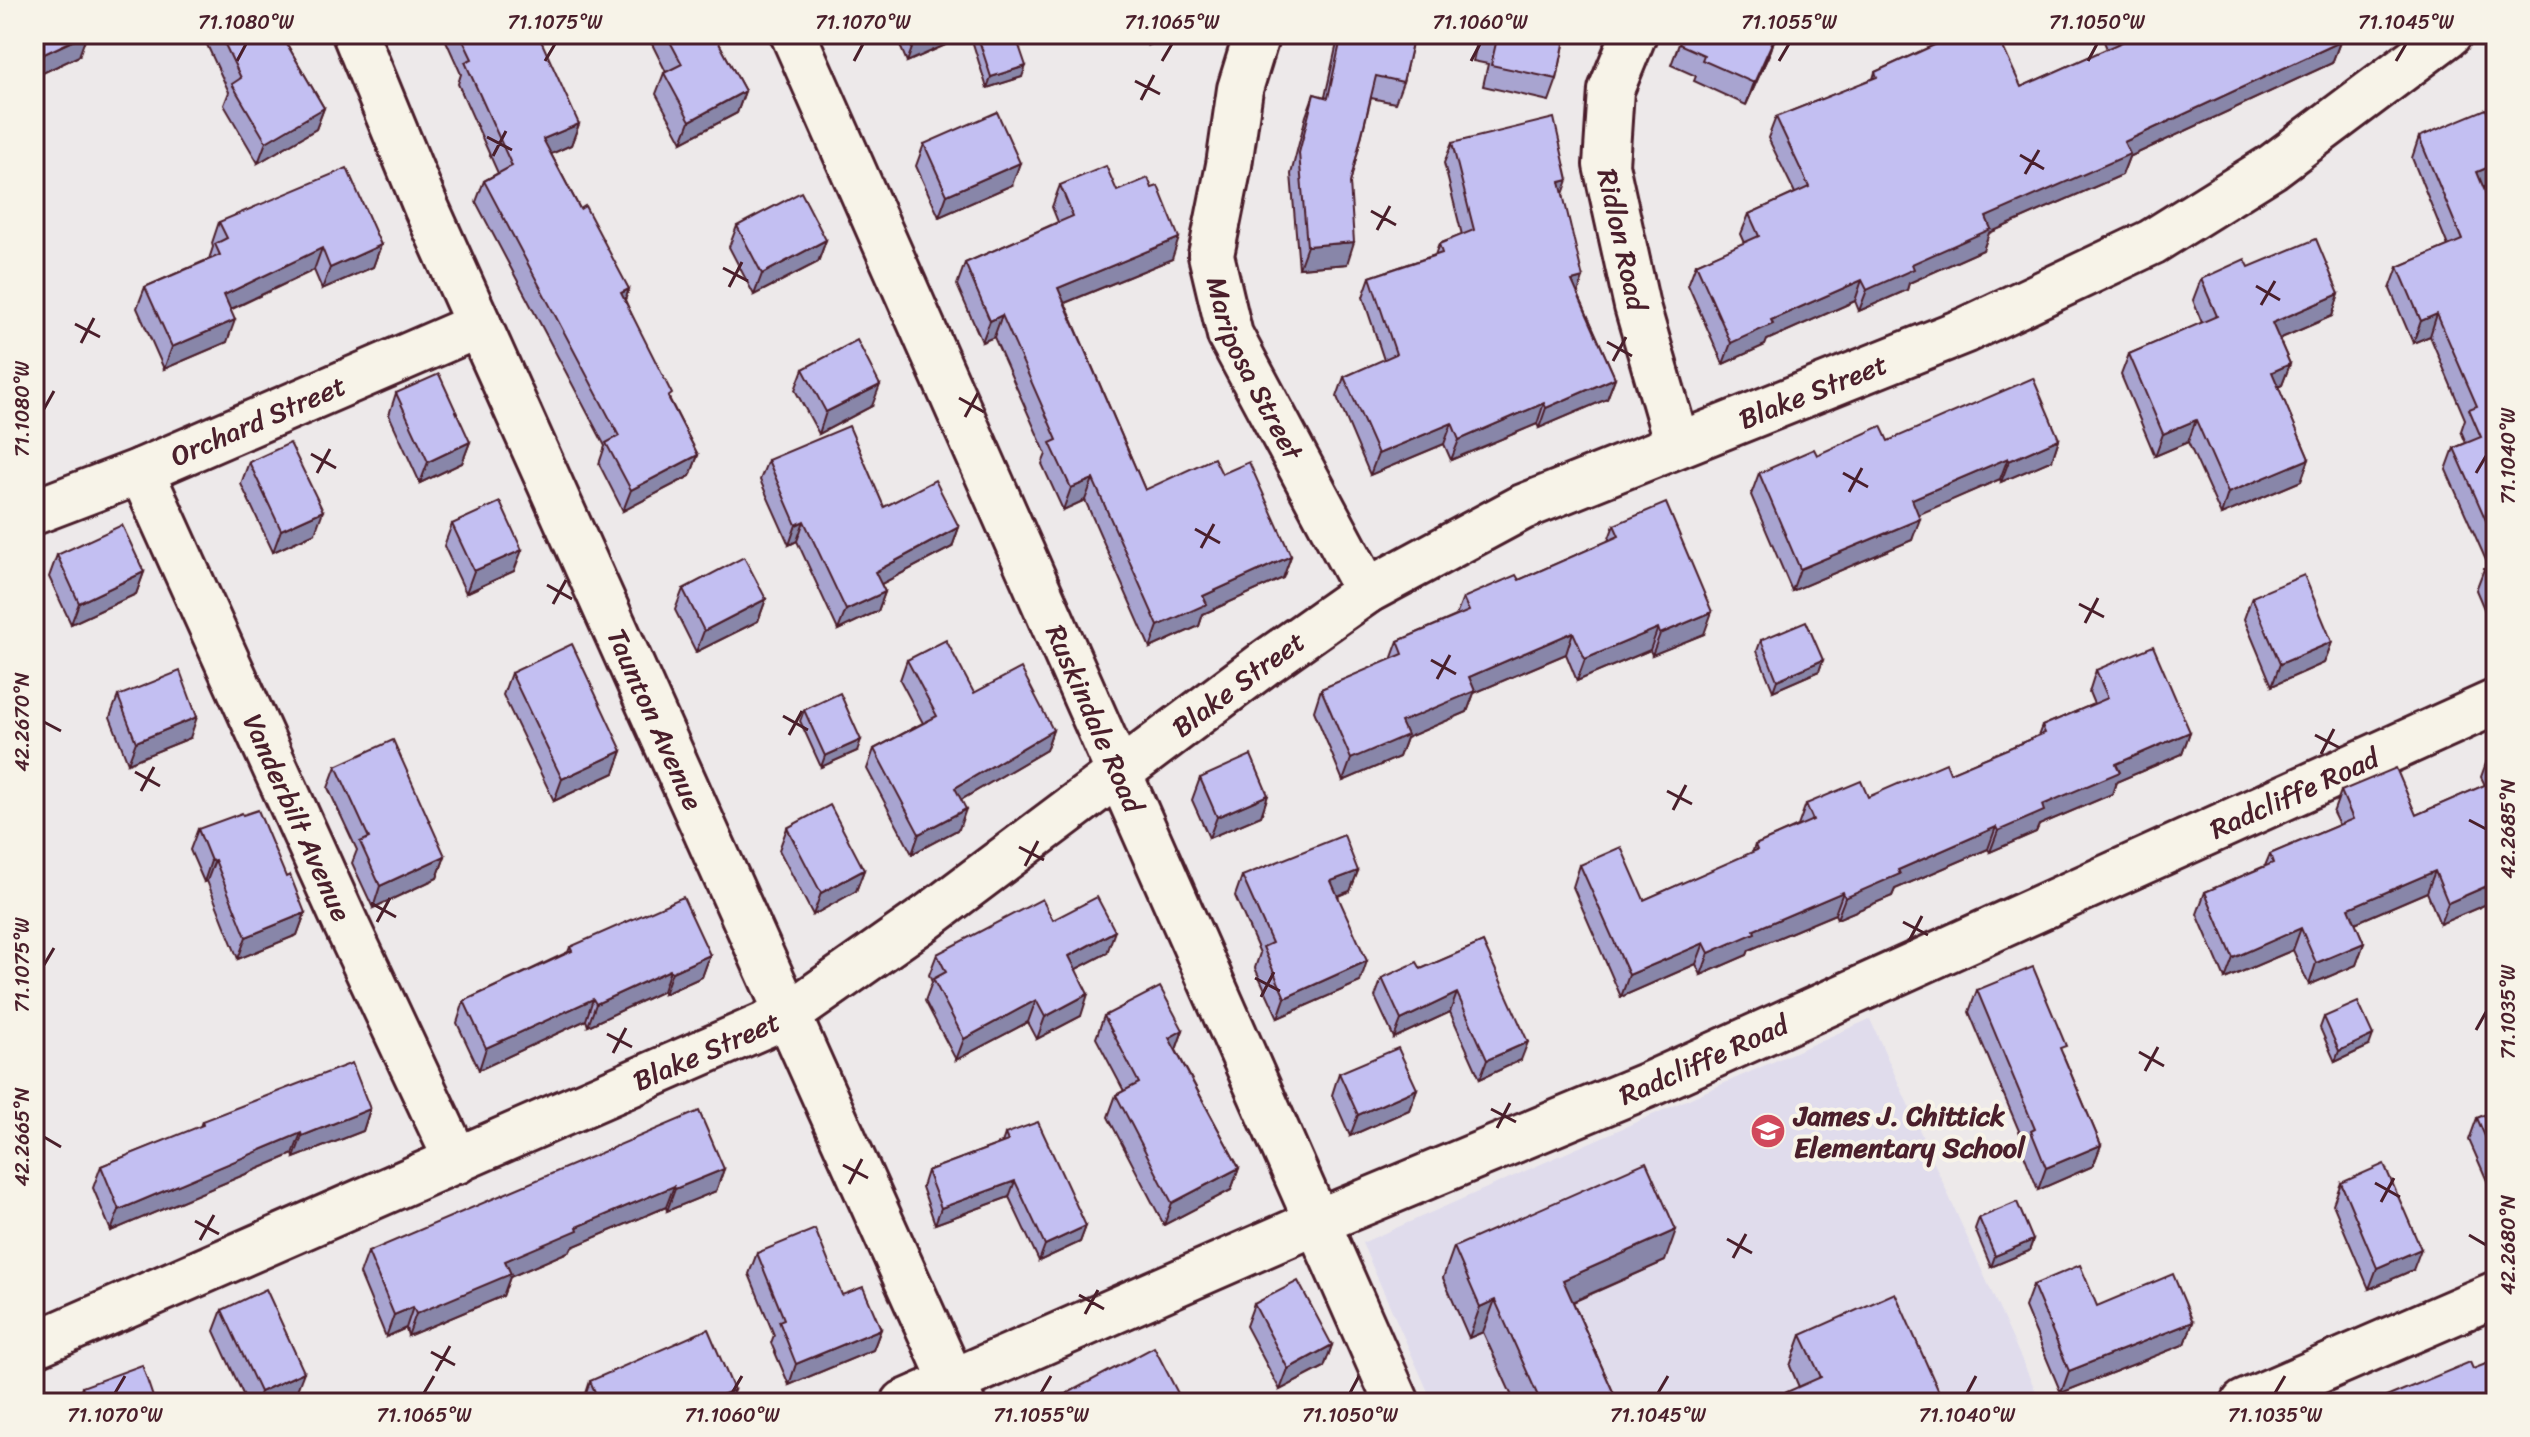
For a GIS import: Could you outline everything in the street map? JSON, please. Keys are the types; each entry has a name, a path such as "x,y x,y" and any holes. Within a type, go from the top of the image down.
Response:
{"street":[{"name":"Taunton Avenue","path":"355,34 426,207 957,1392"},
{"name":"Ruskindale Road","path":"793,34 1397,1403"},
{"name":"Mariposa Street","path":"1257,34 1240,89 1211,255 1230,335 1367,591"},
{"name":"Ridlon Road","path":"1634,34 1611,90 1606,165 1637,306 1677,444"},
{"name":"Blake Street","path":"34,1345 788,1015 926,918 1265,663 1367,591 1523,507 1966,330 2152,242 2272,167 2449,34"},
{"name":"Orchard Street","path":"34,512 141,471 479,325"},
{"name":"Vanderbilt Avenue","path":"141,471 457,1161"},
{"name":"Radcliffe Road","path":"904,1403 957,1392 1317,1222 1650,1084 2496,702"},
{"path":"2244,1403 2496,1294"}],"shaded area":[{"name":"James J. Chittick Elementary School","path":"1870,1019 2041,1403 1433,1403 1362,1243"}],"building":[{"path":"34,34 87,34 42,55"},
{"path":"220,34 281,34 324,108 266,142 232,84 241,78"},
{"path":"460,34 538,34 579,124 543,139 580,209 585,206 629,289 621,293 672,394 668,397 698,455 631,490 606,443 619,436 484,181 512,166 465,62 472,59"},
{"path":"666,34 714,34 745,91 690,121 664,73 682,64"},
{"path":"912,34 929,34 915,40"},
{"path":"977,34 1015,34 1026,66 991,77"},
{"path":"1342,34 1414,34 1403,82 1376,76 1350,183 1354,242 1307,246 1299,153 1314,94 1328,98"},
{"path":"1482,34 1566,34 1557,79 1491,65 1496,43 1481,39"},
{"path":"1684,34 1776,34 1754,83 1702,60 1704,55 1679,44"},
{"path":"1948,34 1997,34 2021,87 2122,42 2118,34 2336,34 2340,42 2124,142 2130,154 1986,217 1991,229 1912,264 1914,269 1867,290 1862,280 1771,320 1773,324 1731,343 1696,264 1759,236 1749,214 1809,187 1776,117 1877,77 1875,72 1948,39"},
{"path":"2486,109 2496,132 2496,164 2477,172 2496,218 2496,543 2454,448 2481,437 2469,409 2477,406 2437,314 2421,321 2398,267 2462,240 2419,137"},
{"path":"997,112 1020,163 947,195 924,144"},
{"path":"1554,118 1568,180 1560,182 1583,278 1572,281 1615,378 1546,408 1544,403 1459,440 1452,423 1378,454 1344,377 1396,354 1370,277 1442,253 1439,244 1474,230 1452,143"},
{"path":"1106,166 1117,191 1148,178 1152,188 1158,186 1179,238 1058,288 1145,490 1214,458 1222,474 1249,462 1291,556 1203,596 1207,604 1158,626 1093,479 1071,488 1050,443 1057,440 1002,315 990,321 965,263 1073,216 1060,185"},
{"path":"347,168 381,245 330,268 322,248 224,295 235,320 172,347 145,287 220,255 215,244 227,238 219,222"},
{"path":"801,192 826,240 762,274 737,226"},
{"path":"2316,239 2339,294 2272,323 2290,364 2272,372 2309,459 2228,493 2196,420 2163,434 2129,354 2217,316 2201,279 2245,259 2249,267"},
{"path":"857,340 880,385 826,412 803,369"},
{"path":"439,374 470,442 428,462 396,393"},
{"path":"2033,378 2059,439 1912,499 1920,519 1800,569 1759,473 1814,449 1817,455 1881,426 1888,441"},
{"path":"849,426 884,507 935,480 959,527 875,572 885,592 846,610 804,521 796,525 768,460"},
{"path":"290,443 323,511 281,530 249,462"},
{"path":"500,502 522,550 474,571 452,524"},
{"path":"1666,503 1712,612 1660,634 1658,628 1585,659 1573,632 1469,677 1475,691 1401,722 1407,735 1351,759 1321,689 1403,654 1398,641 1469,611 1463,598 1516,575 1519,580 1619,536 1614,525"},
{"path":"122,525 144,572 79,603 57,555"},
{"path":"744,557 766,599 704,631 683,589"},
{"path":"2496,564 2496,597 2484,569"},
{"path":"2304,575 2332,642 2280,664 2252,597"},
{"path":"1806,621 1823,660 1777,680 1761,640"},
{"path":"946,640 974,693 1021,668 1053,730 955,788 966,809 919,834 874,749 937,716 907,660"},
{"path":"572,644 622,751 562,779 511,673"},
{"path":"2153,646 2190,732 2116,764 2120,772 2042,805 2044,811 1998,831 1996,827 1898,870 1900,874 1845,898 1843,892 1709,953 1704,943 1629,975 1580,865 1621,847 1644,900 1757,850 1755,845 1813,820 1806,804 1861,781 1868,797 1946,763 1950,773 2045,733 2042,726 2108,698 2096,670"},
{"path":"180,671 197,717 136,742 118,696"},
{"path":"840,693 861,740 825,756 804,710"},
{"path":"393,740 445,856 380,886 360,842 369,838 336,766"},
{"path":"2496,752 2496,771 2489,755"},
{"path":"1251,755 1268,795 1217,817 1200,778"},
{"path":"2396,768 2416,815 2496,780 2496,882 2448,903 2435,871 2349,908 2364,943 2316,963 2301,928 2233,958 2205,892 2273,863 2270,854 2353,819 2341,791"},
{"path":"830,805 864,870 821,893 787,828"},
{"path":"258,810 305,913 246,937 215,860 211,861 198,829"},
{"path":"1344,835 1358,871 1331,881 1367,961 1285,998 1263,947 1272,943 1242,876"},
{"path":"683,897 710,955 596,1004 593,999 486,1048 464,1001 572,951 570,947"},
{"path":"1097,897 1115,931 1069,956 1088,994 1045,1017 1036,1000 964,1039 933,979 946,972 937,954 1042,899 1053,920"},
{"path":"1483,942 1528,1042 1487,1060 1457,993 1401,1020 1382,978 1417,962 1421,969"},
{"path":"2033,967 2066,1046 2060,1048 2101,1145 2046,1168 2031,1131 2035,1129 1977,990"},
{"path":"1160,987 1183,1030 1169,1038 1239,1168 1172,1203 1116,1095 1139,1083 1104,1016"},
{"path":"2358,1002 2373,1035 2339,1051 2324,1017"},
{"path":"1398,1048 1417,1089 1358,1115 1339,1073"},
{"path":"352,1063 370,1109 302,1136 301,1133 119,1210 101,1166 203,1125 202,1121"},
{"path":"2496,1110 2496,1161 2477,1118"},
{"path":"699,1111 724,1169 675,1189 674,1186 505,1261 511,1274 416,1314 413,1307 394,1315 368,1252"},
{"path":"1038,1122 1086,1226 1045,1245 1015,1181 941,1208 927,1171 1008,1141 1005,1134"},
{"path":"1646,1162 1676,1230 1563,1280 1618,1403 1541,1403 1495,1300 1480,1307 1454,1247"},
{"path":"2384,1164 2421,1249 2377,1268 2341,1183"},
{"path":"2017,1202 2033,1240 1995,1256 1979,1218"},
{"path":"34,1218 43,1240 34,1243"},
{"path":"815,1229 842,1295 863,1287 881,1329 796,1364 779,1321 784,1319 757,1253"},
{"path":"2080,1265 2097,1306 2173,1274 2193,1322 2069,1371 2033,1285"},
{"path":"1298,1281 1332,1345 1288,1369 1254,1304"},
{"path":"266,1289 304,1372 260,1392 222,1310"},
{"path":"1895,1293 1944,1403 1762,1403 1821,1377 1801,1335"},
{"path":"708,1329 734,1390 703,1403 600,1403 590,1381"},
{"path":"1154,1347 1183,1403 1049,1403"},
{"path":"2496,1360 2496,1403 2372,1403 2470,1362 2473,1369"},
{"path":"142,1365 155,1403 88,1403 82,1387"}],"place":[{"name":"James J. Chittick Elementary School","path":"1768,1131"}]}
